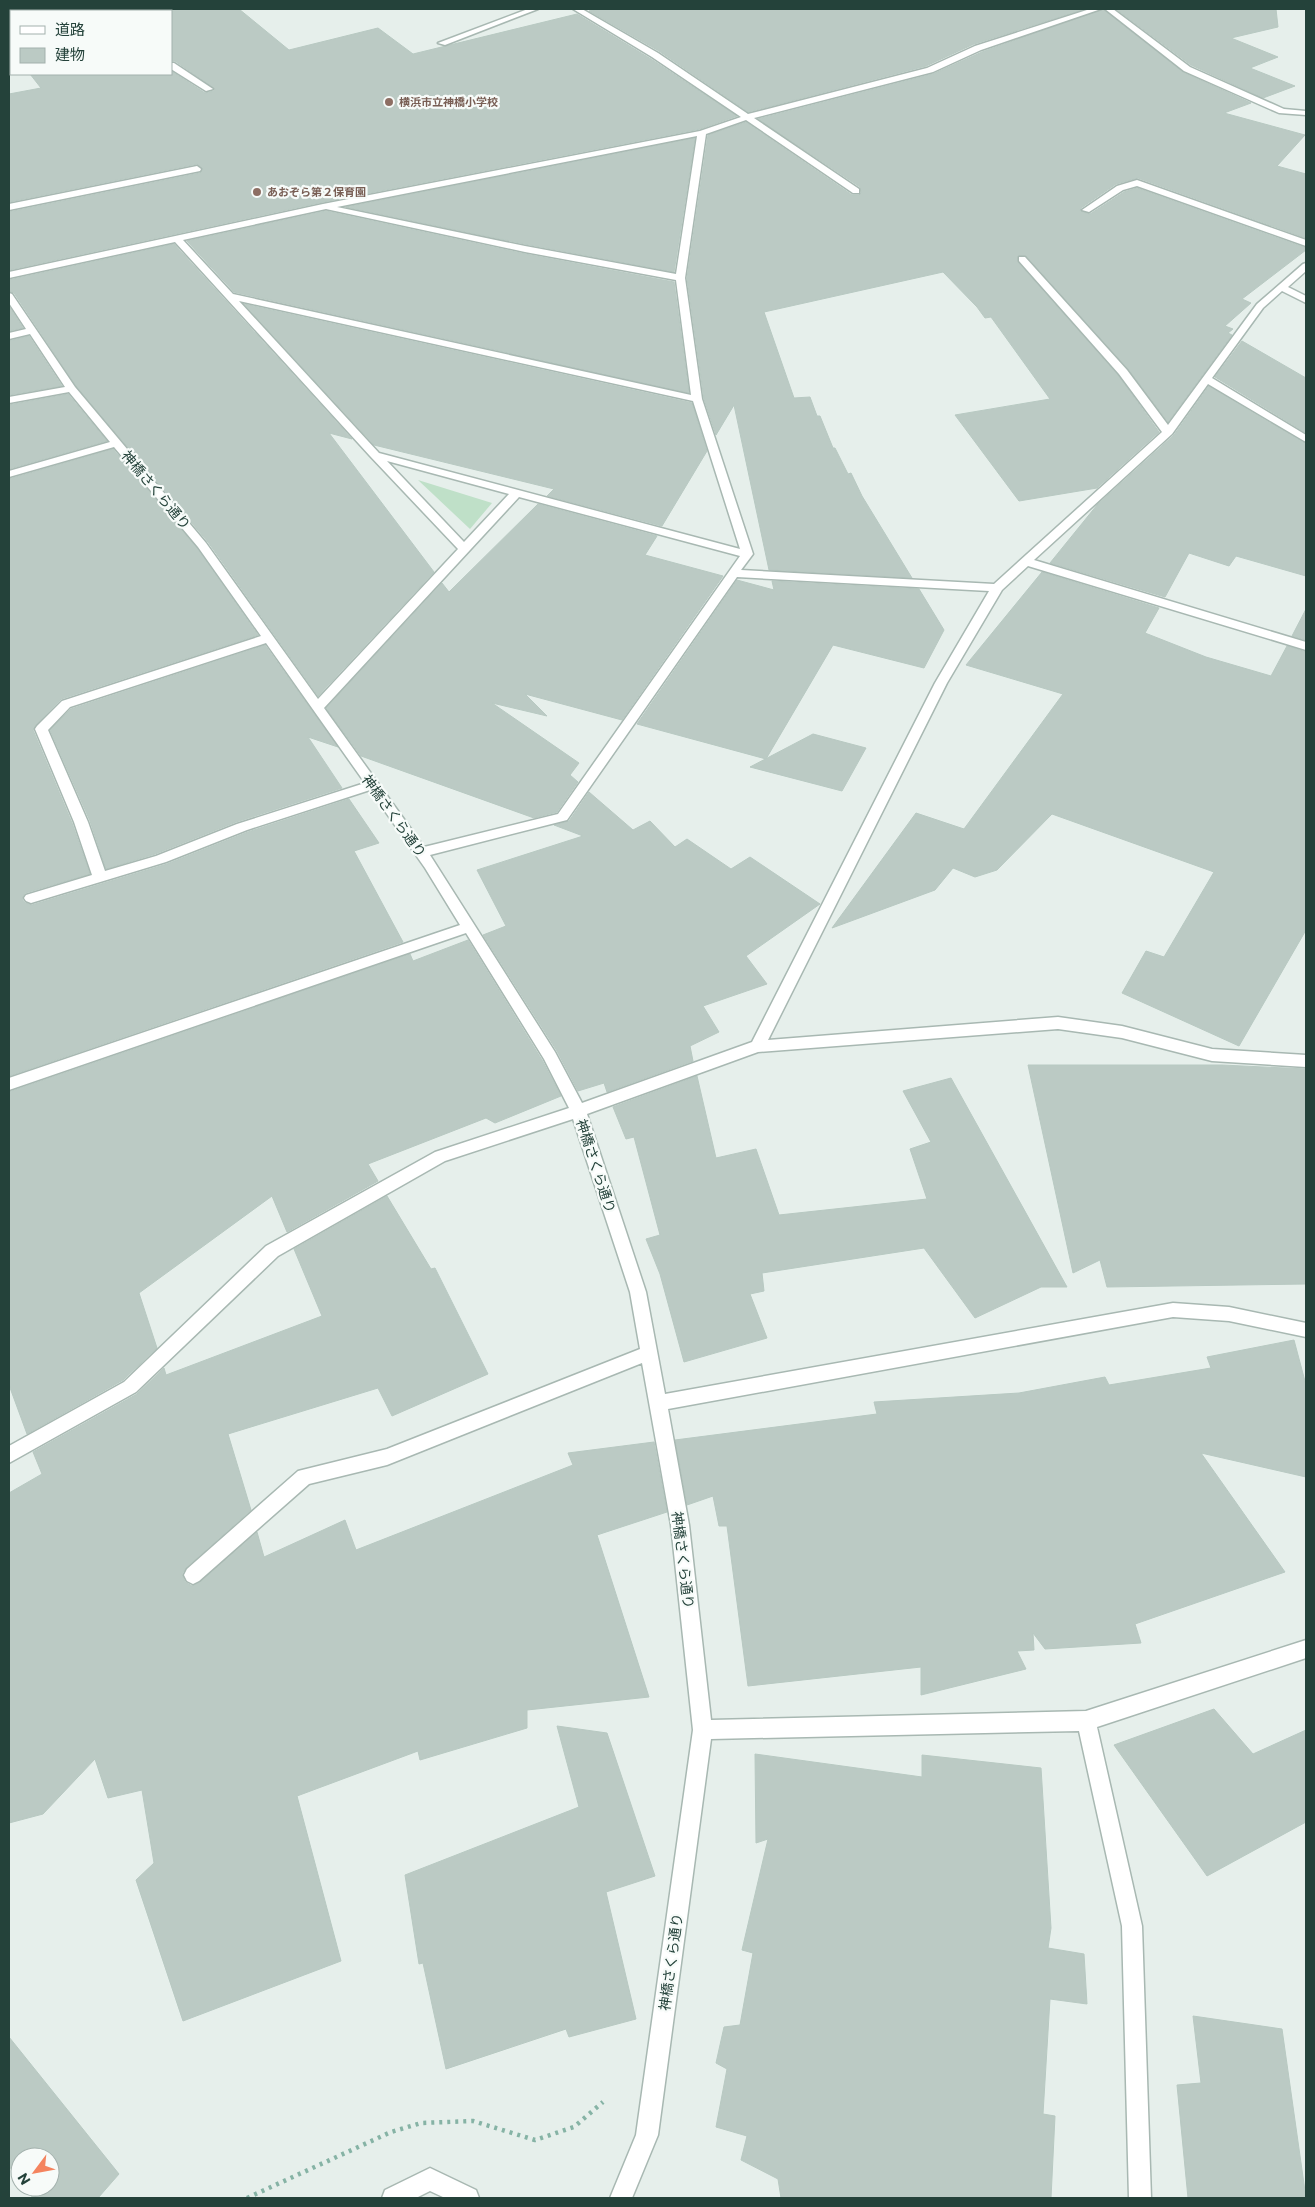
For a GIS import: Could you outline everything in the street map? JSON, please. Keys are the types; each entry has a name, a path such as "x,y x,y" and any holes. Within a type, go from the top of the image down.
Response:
{"street":[{"path":"442,43 534,9"},
{"path":"577,9 633,41 856,191"},
{"path":"9,275 323,207 702,133 748,117 930,70 978,48 1098,9"},
{"path":"1109,9 1187,70 1282,111 1306,114"},
{"path":"172,66 210,89"},
{"path":"702,133 680,278 697,399 747,554"},
{"path":"9,207 197,169"},
{"path":"1086,210 1120,188 1137,184 1306,243"},
{"path":"323,207 525,249 680,278"},
{"path":"176,238 374,454 464,548"},
{"path":"1022,258 1123,372 1168,432"},
{"path":"757,1046 941,683 997,588 1168,432 1260,306 1306,266"},
{"path":"1281,287 1306,300"},
{"name":"神橋さくら通り","path":"9,296 71,389 202,545 420,853 469,927 550,1056 578,1111 638,1292 647,1354 658,1403 680,1525 703,1730 647,2135 621,2198"},
{"path":"228,296 697,399"},
{"path":"9,336 32,331"},
{"path":"1206,379 1306,440"},
{"path":"9,400 71,389"},
{"path":"9,474 116,443"},
{"path":"374,454 747,554"},
{"path":"316,708 516,492"},
{"path":"420,853 562,817 747,554"},
{"path":"1025,561 1306,646"},
{"path":"733,573 997,588"},
{"path":"100,877 42,729 66,704 268,638"},
{"path":"31,898 161,859 242,827 371,785"},
{"path":"9,1084 469,927"},
{"path":"9,1455 130,1386 272,1251 440,1156 578,1111 757,1046 1058,1024 1122,1032 1212,1055 1306,1061"},
{"path":"658,1403 1173,1310 1229,1314 1306,1330"},
{"path":"193,1576 304,1477 387,1457 647,1354"},
{"path":"703,1730 1086,1722 1306,1649"},
{"path":"1086,1722 1132,1926 1140,2198"},
{"path":"392,2198 430,2179 468,2198"}],"green space":[{"path":"418,480 492,503 470,529"}],"building":[{"path":"9,9 239,9 289,50 378,28 413,54 577,14 651,59 737,116 700,129 323,202 9,270 9,212 200,173 203,169 197,164 9,202 9,94 41,88 31,75 172,75 172,72 205,93 215,89 175,61 172,61 172,10 10,10 10,50"},
{"path":"597,9 1085,9 974,44 926,66 748,112 659,51 589,11"},
{"path":"1103,9 1183,72 1251,103 1224,113 1305,135 1277,166 1306,174 1306,238 1138,178 1116,184 1081,208 1080,211 1090,214 1124,192 1137,188 1306,248 1306,250 1242,299 1251,303 1225,326 1233,329 1228,333 1232,335 1168,422 1128,369 1026,256 1018,256 1018,262 1118,375 1159,432 1097,488 1019,501 955,415 1050,399 991,317 985,318 977,307 943,272 764,312 794,398 810,397 833,448 835,448 848,474 851,473 862,496 912,578 769,570 734,405 716,435 704,399 687,278 708,135 746,122 852,195 859,195 861,193 860,187 758,119 933,74 982,52"},
{"path":"1116,9 1276,9 1278,27 1231,38 1278,57 1250,68 1295,86 1263,98 1191,65"},
{"path":"695,138 674,272 346,207"},
{"path":"326,211 525,254 674,282 689,393 234,292 187,241"},
{"path":"174,244 352,439 329,433 434,572 318,696 208,542 76,386 14,293 9,291 9,280"},
{"path":"244,304 692,403 707,451 662,526 547,496 554,489 374,445"},
{"path":"9,306 23,328 9,331"},
{"path":"29,336 62,386 9,395 9,341"},
{"path":"1242,341 1306,378 1306,433 1215,377"},
{"path":"1209,386 1306,444 1306,576 1236,556 1229,566 1189,553 1165,597 1050,563 1097,505 1174,435"},
{"path":"68,394 107,441 9,469 9,405"},
{"path":"113,449 197,548 258,635 61,699 36,725 33,730 72,823 90,874 25,893 22,899 25,903 32,905 167,864 248,832 349,799 379,843 354,851 403,942 9,1076 9,479"},
{"path":"538,504 657,536 645,555 723,576 622,720 525,694 547,716 492,703 579,763 570,775 578,782 557,812 534,818 361,756 326,708 442,583 449,592"},
{"path":"1042,572 1159,608 1145,633 1206,657 1271,676 1287,646 1306,652 1306,930 1239,1046 1122,993 1146,951 1164,957 1214,872 1052,814 997,870 975,877 953,868 935,890 832,928 916,813 964,829 1063,694 966,665"},
{"path":"737,580 774,590 772,581 919,589 944,630 924,668 833,645 766,759 637,724"},
{"path":"1306,609 1306,640 1292,636"},
{"path":"265,645 338,747 308,737 342,788 236,822 155,854 106,869 90,821 50,730 71,709"},
{"path":"813,734 866,748 842,791 750,767"},
{"path":"589,792 633,830 650,821 675,847 687,839 731,869 750,857 820,904 746,956 767,984 703,1006 719,1032 690,1046 693,1061 607,1092 604,1083 578,1091 557,1051 483,935 506,926 477,870 583,836 554,825 569,821"},
{"path":"468,940 542,1060 561,1096 495,1123 486,1118 368,1164 378,1181 287,1232 272,1196 139,1293 157,1348 123,1380 27,1434 9,1385 9,1092 410,954 413,961"},
{"path":"1028,1065 1222,1065 1306,1069 1306,1284 1107,1287 1100,1260 1073,1273"},
{"path":"697,1076 716,1158 756,1149 779,1215 927,1199 910,1149 931,1142 903,1091 951,1078 1067,1287 1041,1287 975,1318 924,1248 762,1273 764,1291 750,1294 767,1338 684,1362 660,1274 646,1239 660,1235 634,1137 626,1139 613,1107"},
{"path":"387,1196 431,1269 435,1268 488,1374 392,1416 378,1388 228,1434 251,1510 186,1568 182,1574 185,1582 192,1586 200,1582 257,1532 264,1557 345,1520 356,1550 573,1465 568,1453 654,1442 667,1512 597,1535 649,1697 527,1710 527,1728 420,1760 418,1751 297,1796 341,1961 183,2021 136,1880 154,1863 142,1790 108,1798 95,1759 43,1814 9,1823 9,1493 42,1474 33,1452 137,1394 164,1368 166,1375 322,1316 294,1249"},
{"path":"1294,1340 1306,1385 1306,1477 1201,1453 1285,1572 1135,1624 1141,1643 1045,1649 1033,1633 1034,1650 1017,1651 1026,1669 921,1695 921,1667 748,1686 727,1526 719,1526 713,1496 687,1505 675,1440 877,1414 874,1402 1019,1393 1105,1377 1109,1385 1211,1368 1207,1357"},
{"path":"1214,1709 1253,1754 1306,1730 1306,1822 1207,1876 1114,1745"},
{"path":"557,1726 607,1733 655,1876 606,1892 636,2019 569,2037 566,2029 446,2069 423,1963 419,1964 405,1875 579,1807"},
{"path":"755,1754 922,1777 922,1755 1041,1768 1051,1928 1048,1948 1084,1954 1087,2004 1050,1999 1043,2114 1055,2116 1051,2198 781,2198 778,2179 741,2160 747,2136 716,2127 727,2069 716,2063 724,2027 740,2025 753,1953 742,1950 768,1839 756,1843"},
{"path":"1193,2016 1282,2029 1306,2198 1188,2198 1177,2085 1201,2083"},
{"path":"9,2037 119,2174 98,2198 33,2198 60,2197 60,2147 10,2147 10,2167"}],"place":[{"name":"横浜市立神橋小学校","path":"389,102"},
{"name":"あおぞら第２保育園","path":"257,192"}]}
